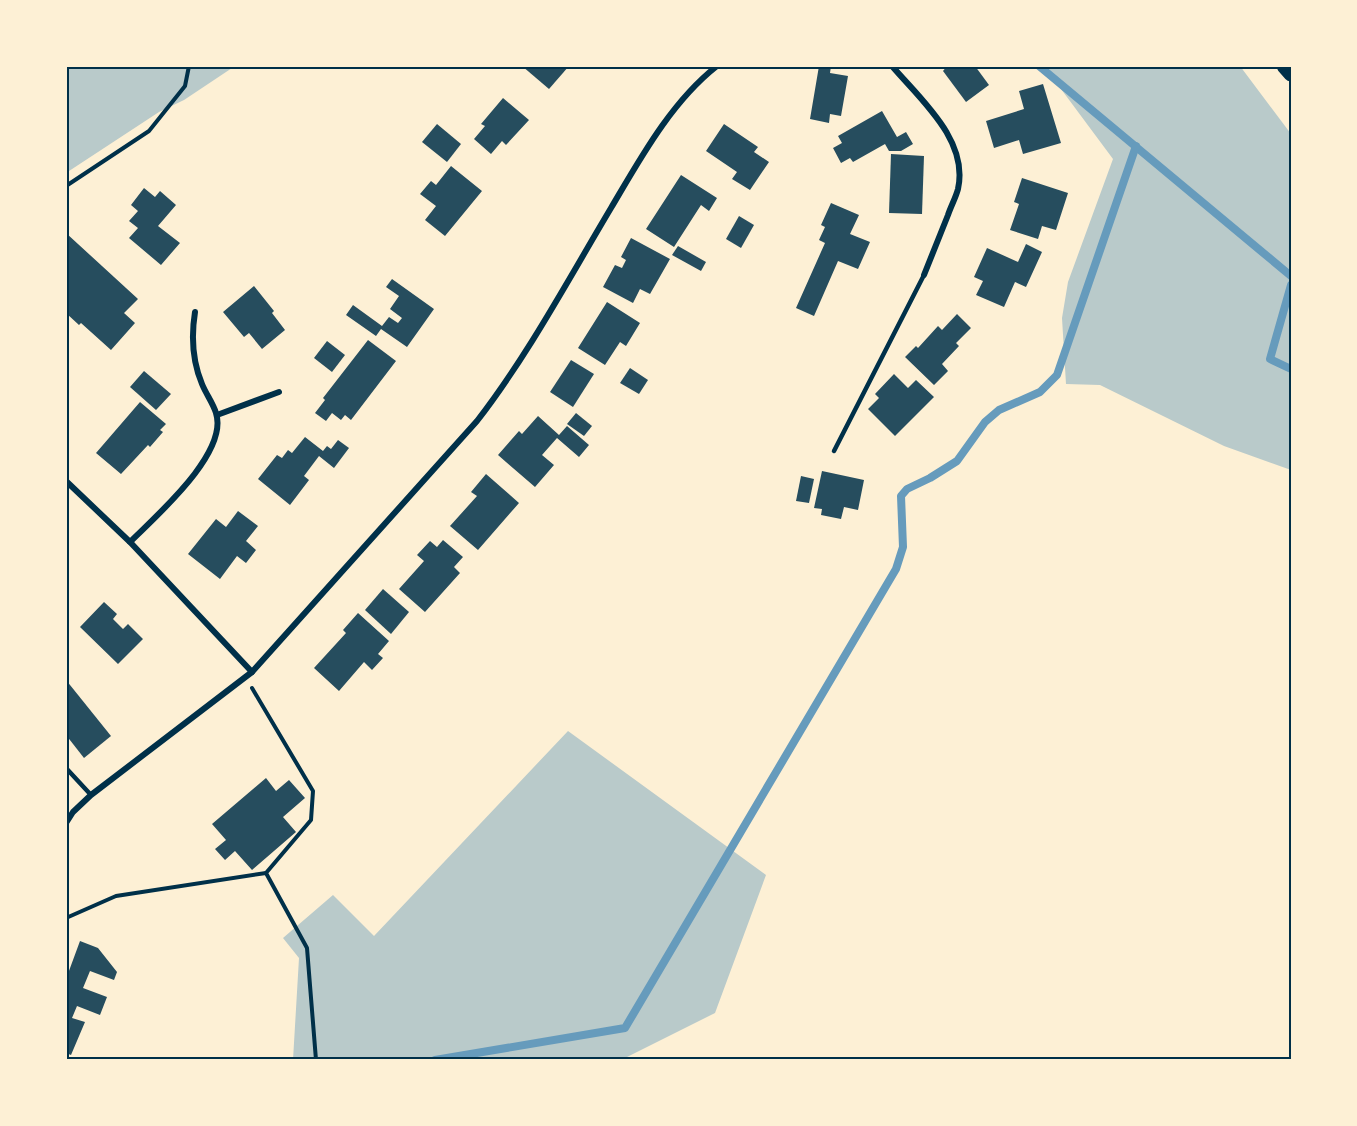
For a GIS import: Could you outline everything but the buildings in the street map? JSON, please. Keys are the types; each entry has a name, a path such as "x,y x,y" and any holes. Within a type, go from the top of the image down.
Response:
{"main road":[{"path":"1284,66 1291,74"}],"street":[{"path":"66,823 69,812 246,678 484,412 505,385 636,166 675,109 717,66"},
{"path":"892,66 942,126 957,156 958,189 924,276"},
{"path":"130,542 175,498 195,474 215,443 218,429 217,416 202,385 194,359 191,336 195,312"},
{"path":"217,416 279,392"},
{"path":"66,481 130,542 252,672"}],"lane":[{"path":"834,451 924,276"},
{"path":"66,768 91,795"}],"path":[{"path":"66,186 149,131 185,86 189,66"},
{"path":"66,918 116,896 266,873 311,820 313,791 246,678"},
{"path":"266,873 307,948 316,1060"}],"shaded area":[{"path":"66,66 235,66 66,173"},
{"path":"1038,66 1240,66 1291,134 1291,470 1224,446 1100,385 1066,384 1062,318 1068,282 1113,159 1061,89"},
{"path":"568,731 766,875 715,1013 621,1060 293,1060 299,958 283,938 333,895 374,936"}],"waterway":[{"path":"1039,66 1291,276"},
{"path":"435,1060 625,1028 896,569 903,547 901,496 907,489 957,461 985,422 999,410 1040,392 1057,375 1136,146"},
{"path":"1291,285 1270,359 1291,369"}]}
